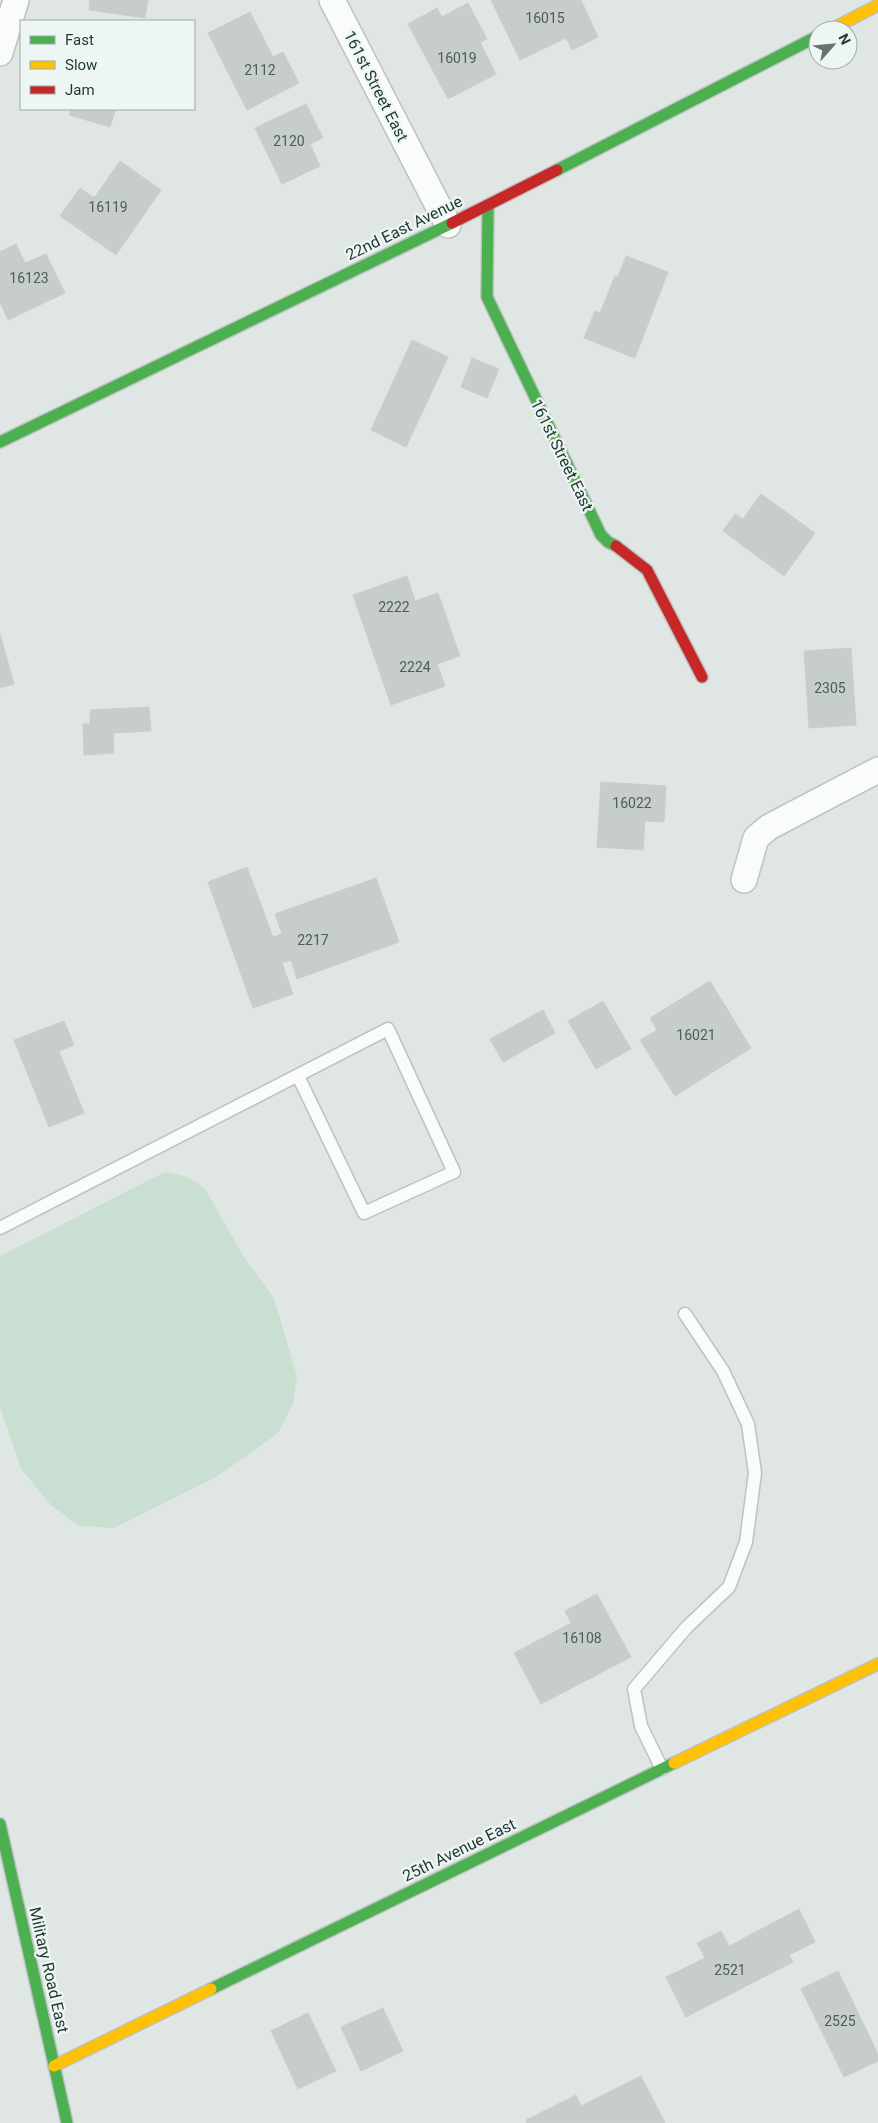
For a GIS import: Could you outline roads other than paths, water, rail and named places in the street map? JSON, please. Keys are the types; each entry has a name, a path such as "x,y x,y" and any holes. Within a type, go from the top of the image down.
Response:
{"street":[{"path":"0,53 16,0"},
{"name":"161st Street East","path":"332,0 448,225"},
{"path":"849,20 878,5"},
{"name":"22nd East Avenue","path":"0,442 488,206 808,41"},
{"name":"161st Street East","path":"488,206 487,297 495,318 601,535 647,570 702,677"},
{"path":"744,880 756,838 769,827 878,770"},
{"name":"25th Avenue East","path":"54,2066 878,1664"},
{"name":"Military Road East","path":"0,1824 67,2123"}],"lane":[{"path":"0,1228 388,1030 454,1172 364,1213 298,1076"},
{"path":"662,1769 641,1726 634,1689 686,1628 729,1587 746,1542 755,1473 748,1424 723,1371 685,1314"}]}
